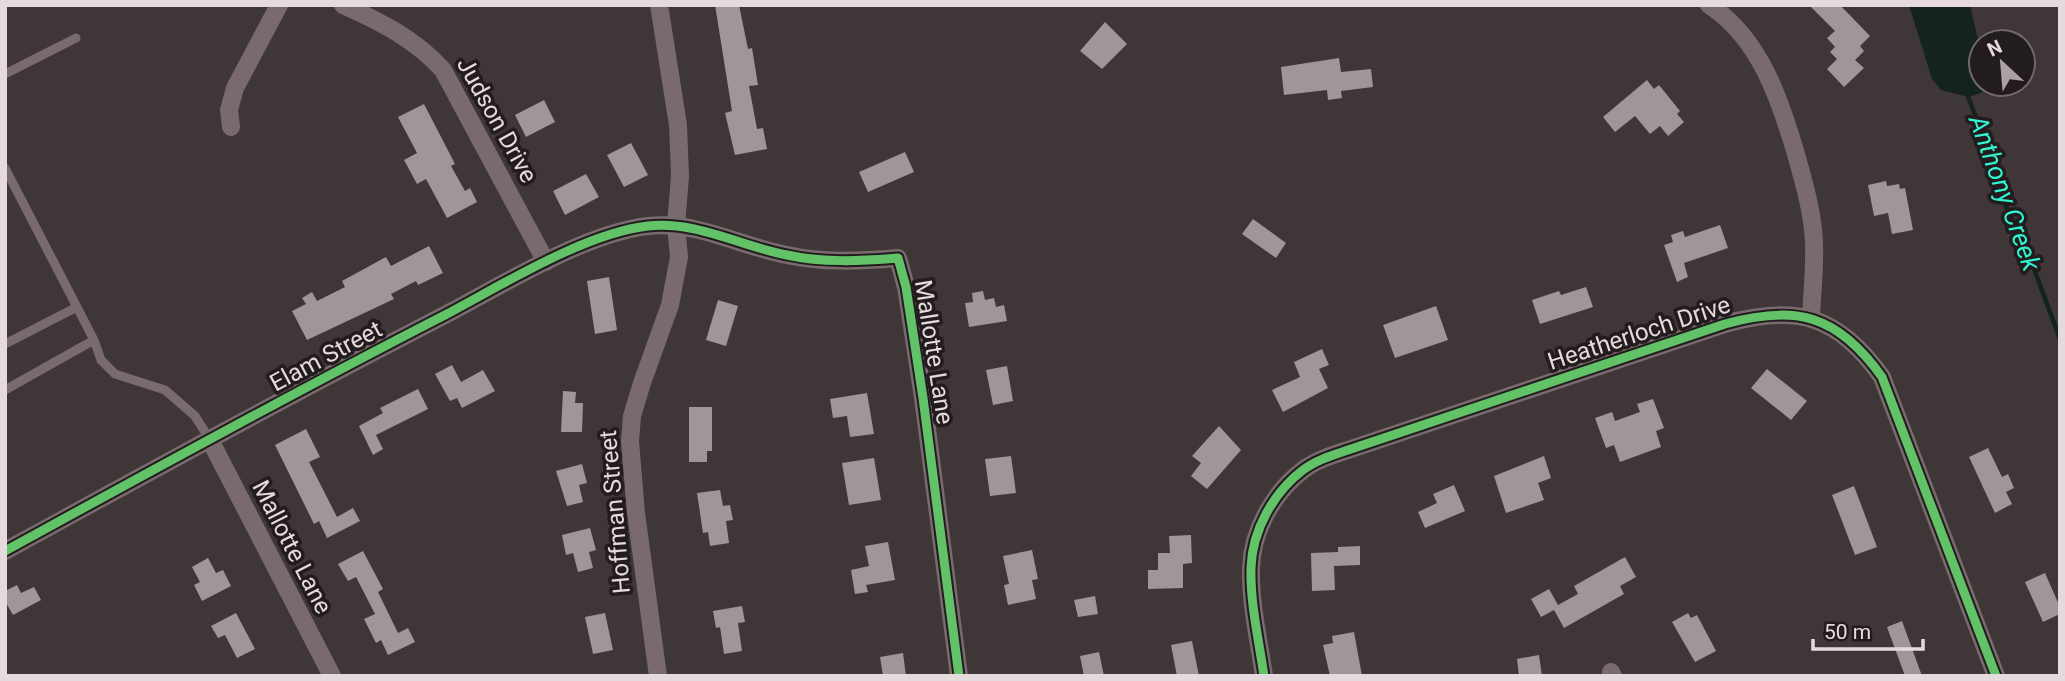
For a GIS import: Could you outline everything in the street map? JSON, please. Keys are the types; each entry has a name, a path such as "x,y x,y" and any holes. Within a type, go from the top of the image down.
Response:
{"street":[{"path":"231,127 229,110 235,88 279,5"},
{"name":"Judson Drive","path":"344,5 405,36 430,55 443,70 546,262"},
{"name":"Hoffman Street","path":"658,676 636,513 630,441 632,416 670,304 679,257 676,225 680,176 678,125 659,5"},
{"path":"1709,5 1735,28 1762,66 1773,86 1788,129 1812,219 1814,253 1811,318"},
{"name":"Elam Street","path":"5,551 546,262 580,246 632,229 676,225"},
{"name":"Mallotte Lane","path":"676,225 709,231 764,250 796,257 860,261 898,258 906,287 923,398 959,676"},
{"name":"Heatherloch Drive","path":"1264,676 1251,568 1254,546 1272,503 1305,468 1348,450 1725,324 1754,316 1780,314 1811,318 1851,340 1882,377 1996,676"},
{"name":"Mallotte Lane","path":"210,440 332,676"}],"lane":[{"path":"5,75 76,38"},
{"path":"5,168 77,307 101,360 115,374 165,390 195,416 210,440"},
{"path":"5,344 77,307"},
{"path":"5,390 93,340"}],"shaded area":[{"path":"1909,5 1970,5 1975,28 1967,28 1967,96 1941,90 1932,79"}],"building":[{"path":"715,5 739,5 748,49 752,48 758,85 749,86 757,129 763,128 767,149 735,155 725,113 732,111"},
{"path":"1809,5 1840,5 1870,36 1860,46 1864,51 1855,60 1864,68 1844,87 1827,69 1837,59 1830,52 1835,47 1827,38 1835,31"},
{"path":"1105,22 1127,44 1102,69 1080,51"},
{"path":"1339,58 1341,72 1371,69 1373,87 1341,91 1342,98 1328,100 1327,90 1284,95 1281,67"},
{"path":"1647,80 1654,89 1659,85 1680,111 1677,114 1684,122 1668,136 1660,126 1650,134 1635,116 1615,132 1603,117"},
{"path":"544,100 555,122 526,137 515,115"},
{"path":"424,104 455,164 451,166 465,191 470,188 477,202 447,218 426,179 417,184 404,160 417,153 398,117"},
{"path":"631,143 648,175 624,187 607,155"},
{"path":"905,152 914,172 868,192 859,172"},
{"path":"586,174 599,197 565,215 553,191"},
{"path":"1886,181 1887,186 1899,184 1900,189 1905,188 1913,230 1892,234 1888,213 1874,216 1868,185"},
{"path":"1253,219 1286,243 1276,258 1242,234"},
{"path":"1720,225 1728,248 1684,263 1688,277 1677,282 1664,245 1673,242 1671,235 1683,231 1685,237"},
{"path":"429,246 443,273 418,285 416,281 391,294 394,299 307,340 292,311 306,304 302,298 312,292 317,301 345,287 342,281 386,257 391,266"},
{"path":"609,277 617,330 595,334 587,281"},
{"path":"1586,287 1593,307 1540,324 1532,300 1559,291 1561,295"},
{"path":"983,291 985,300 994,298 996,307 1004,305 1007,321 969,327 965,303 973,302 972,293"},
{"path":"718,300 738,306 726,346 706,340"},
{"path":"1436,306 1448,340 1395,358 1383,325"},
{"path":"1322,349 1329,365 1319,369 1328,388 1283,412 1272,390 1300,377 1294,362"},
{"path":"452,365 461,382 483,370 495,391 462,408 457,398 450,401 435,374"},
{"path":"1007,366 1013,401 993,405 986,370"},
{"path":"1767,369 1807,401 1791,420 1751,388"},
{"path":"418,389 428,409 376,435 383,449 373,455 359,426 383,413 380,408"},
{"path":"563,391 576,392 575,403 583,403 582,432 561,432"},
{"path":"867,393 874,434 850,437 847,416 833,418 830,399"},
{"path":"1653,399 1664,428 1656,431 1661,447 1620,462 1614,445 1606,448 1595,418 1612,412 1615,421 1640,412 1637,404"},
{"path":"689,407 712,407 712,451 707,451 707,462 689,462"},
{"path":"1219,426 1241,450 1207,489 1191,476 1201,463 1192,456"},
{"path":"306,429 320,457 309,462 337,517 353,508 360,521 327,538 319,521 314,524 275,445"},
{"path":"1988,448 2002,477 2008,474 2014,488 2006,492 2012,504 1995,513 1969,457"},
{"path":"1011,456 1016,493 990,496 985,459"},
{"path":"1544,456 1551,478 1538,483 1544,500 1506,513 1494,476"},
{"path":"874,458 881,500 849,505 842,463"},
{"path":"582,464 587,483 579,485 583,502 567,506 556,471"},
{"path":"1454,485 1465,511 1425,528 1418,512 1437,503 1433,494"},
{"path":"1854,486 1877,547 1855,555 1832,495"},
{"path":"720,490 723,506 730,505 733,520 726,521 729,543 710,546 708,532 703,533 697,493"},
{"path":"590,528 596,550 589,552 593,568 578,572 573,553 566,555 562,535"},
{"path":"1191,535 1192,563 1183,564 1183,588 1148,589 1148,570 1158,570 1158,553 1170,553 1169,536"},
{"path":"888,542 895,580 866,585 868,592 855,594 851,570 869,566 865,546"},
{"path":"1360,546 1360,565 1334,566 1335,590 1312,591 1311,553 1338,552 1338,547"},
{"path":"1032,550 1038,579 1032,580 1036,599 1008,605 1004,585 1009,584 1003,556"},
{"path":"363,551 383,589 378,592 398,633 408,628 415,642 388,655 381,640 376,643 364,619 375,614 356,577 348,581 338,564"},
{"path":"1625,557 1636,577 1620,586 1624,594 1564,628 1554,610 1541,617 1531,599 1549,589 1558,605 1578,594 1574,586"},
{"path":"208,558 216,573 223,570 231,586 202,601 194,585 200,582 192,567"},
{"path":"2045,573 2060,607 2060,614 2043,622 2025,582"},
{"path":"17,585 21,593 34,587 41,600 13,615 5,601 5,591"},
{"path":"1095,596 1098,614 1078,617 1074,600"},
{"path":"742,606 745,622 738,623 742,651 724,654 720,627 716,628 713,611"},
{"path":"236,613 255,649 237,658 225,635 218,638 211,626"},
{"path":"605,613 613,650 593,654 585,617"},
{"path":"1688,613 1691,618 1697,615 1716,651 1695,662 1672,622"},
{"path":"1902,621 1922,676 1905,676 1887,627"},
{"path":"1354,632 1362,676 1330,676 1323,645 1333,643 1332,636"},
{"path":"1192,641 1199,676 1177,676 1171,645"},
{"path":"1099,652 1104,676 1084,676 1080,656"},
{"path":"903,653 906,676 883,676 880,657"},
{"path":"1539,655 1542,676 1519,676 1517,659"}],"waterway":[{"name":"Anthony Creek","path":"1969,98 1989,151 2001,195 2033,266 2060,339"}],"cycle path":[{"path":"5,551 279,402 571,249 648,226 684,227 801,258 842,261 898,258 906,287 923,398 959,676"},
{"path":"1264,676 1252,595 1252,554 1266,513 1283,489 1303,470 1336,454 1725,324 1773,315 1814,320 1832,328 1866,356 1882,377 1996,676"}]}
